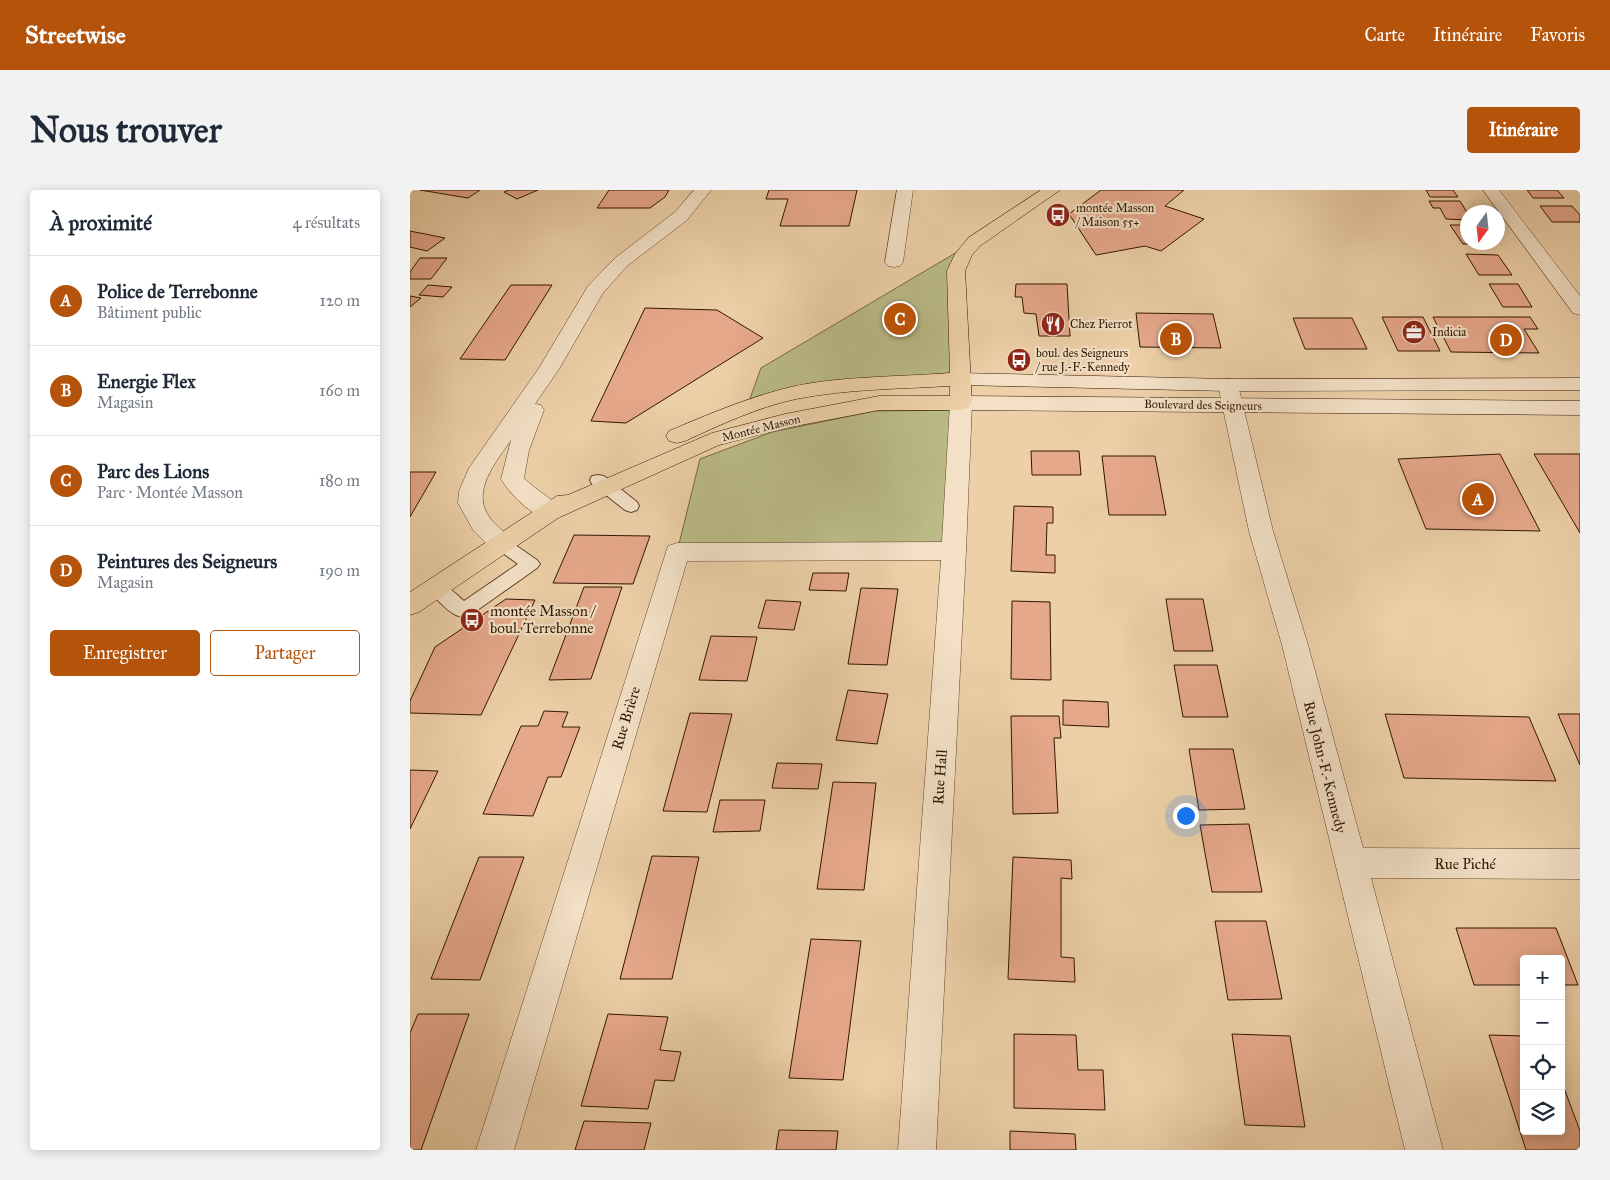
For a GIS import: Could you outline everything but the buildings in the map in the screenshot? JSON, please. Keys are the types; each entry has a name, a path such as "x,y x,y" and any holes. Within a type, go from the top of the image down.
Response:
{"main road":[{"path":"960,391 956,271 964,254 974,242 1052,190"},
{"name":"Montée Masson","path":"410,605 551,512 602,483 712,440 786,421 879,403 960,391"}],"street":[{"path":"502,544 476,518 470,503 471,491 480,468 549,369 594,290 621,262 681,216 703,190"},
{"path":"894,262 905,190"},
{"path":"1491,190 1580,309"},
{"path":"549,369 518,450 512,479 525,494 551,512"},
{"path":"1435,384 1446,408"},
{"name":"Boulevard des Seigneurs","path":"1229,395 1435,384 1580,384"},
{"name":"Boulevard des Seigneurs","path":"960,391 1229,395 1446,408 1580,408"},
{"name":"Rue Hall","path":"917,1150 954,551 960,391"},
{"name":"Rue John-F.-Kennedy","path":"1229,395 1261,531 1294,645 1424,1150"},
{"name":"Rue Brière","path":"495,1150 677,552 954,551"},
{"name":"Rue Piché","path":"1350,863 1580,864"}],"lane":[{"path":"602,483 631,506"},
{"path":"436,588 462,611 531,564 502,544"}],"green space":[{"path":"974,242 964,254 959,379 842,387 747,407 761,368"},
{"path":"953,410 944,554 677,552 700,459 772,432 875,411"}],"place":[{"name":"montée Masson / Maison 55+","path":"1058,215"},
{"name":"Parc des Lions","path":"900,319"},
{"name":"Chez Pierrot","path":"1053,324"},
{"name":"Indicia","path":"1414,332"},
{"name":"Energie Flex","path":"1176,339"},
{"name":"Peintures des Seigneurs","path":"1506,340"},
{"name":"boul. des Seigneurs / rue J.-F.-Kennedy","path":"1019,360"},
{"name":"Police de Terrebonne","path":"1478,499"},
{"name":"montée Masson / boul. Terrebonne","path":"472,620"}]}
